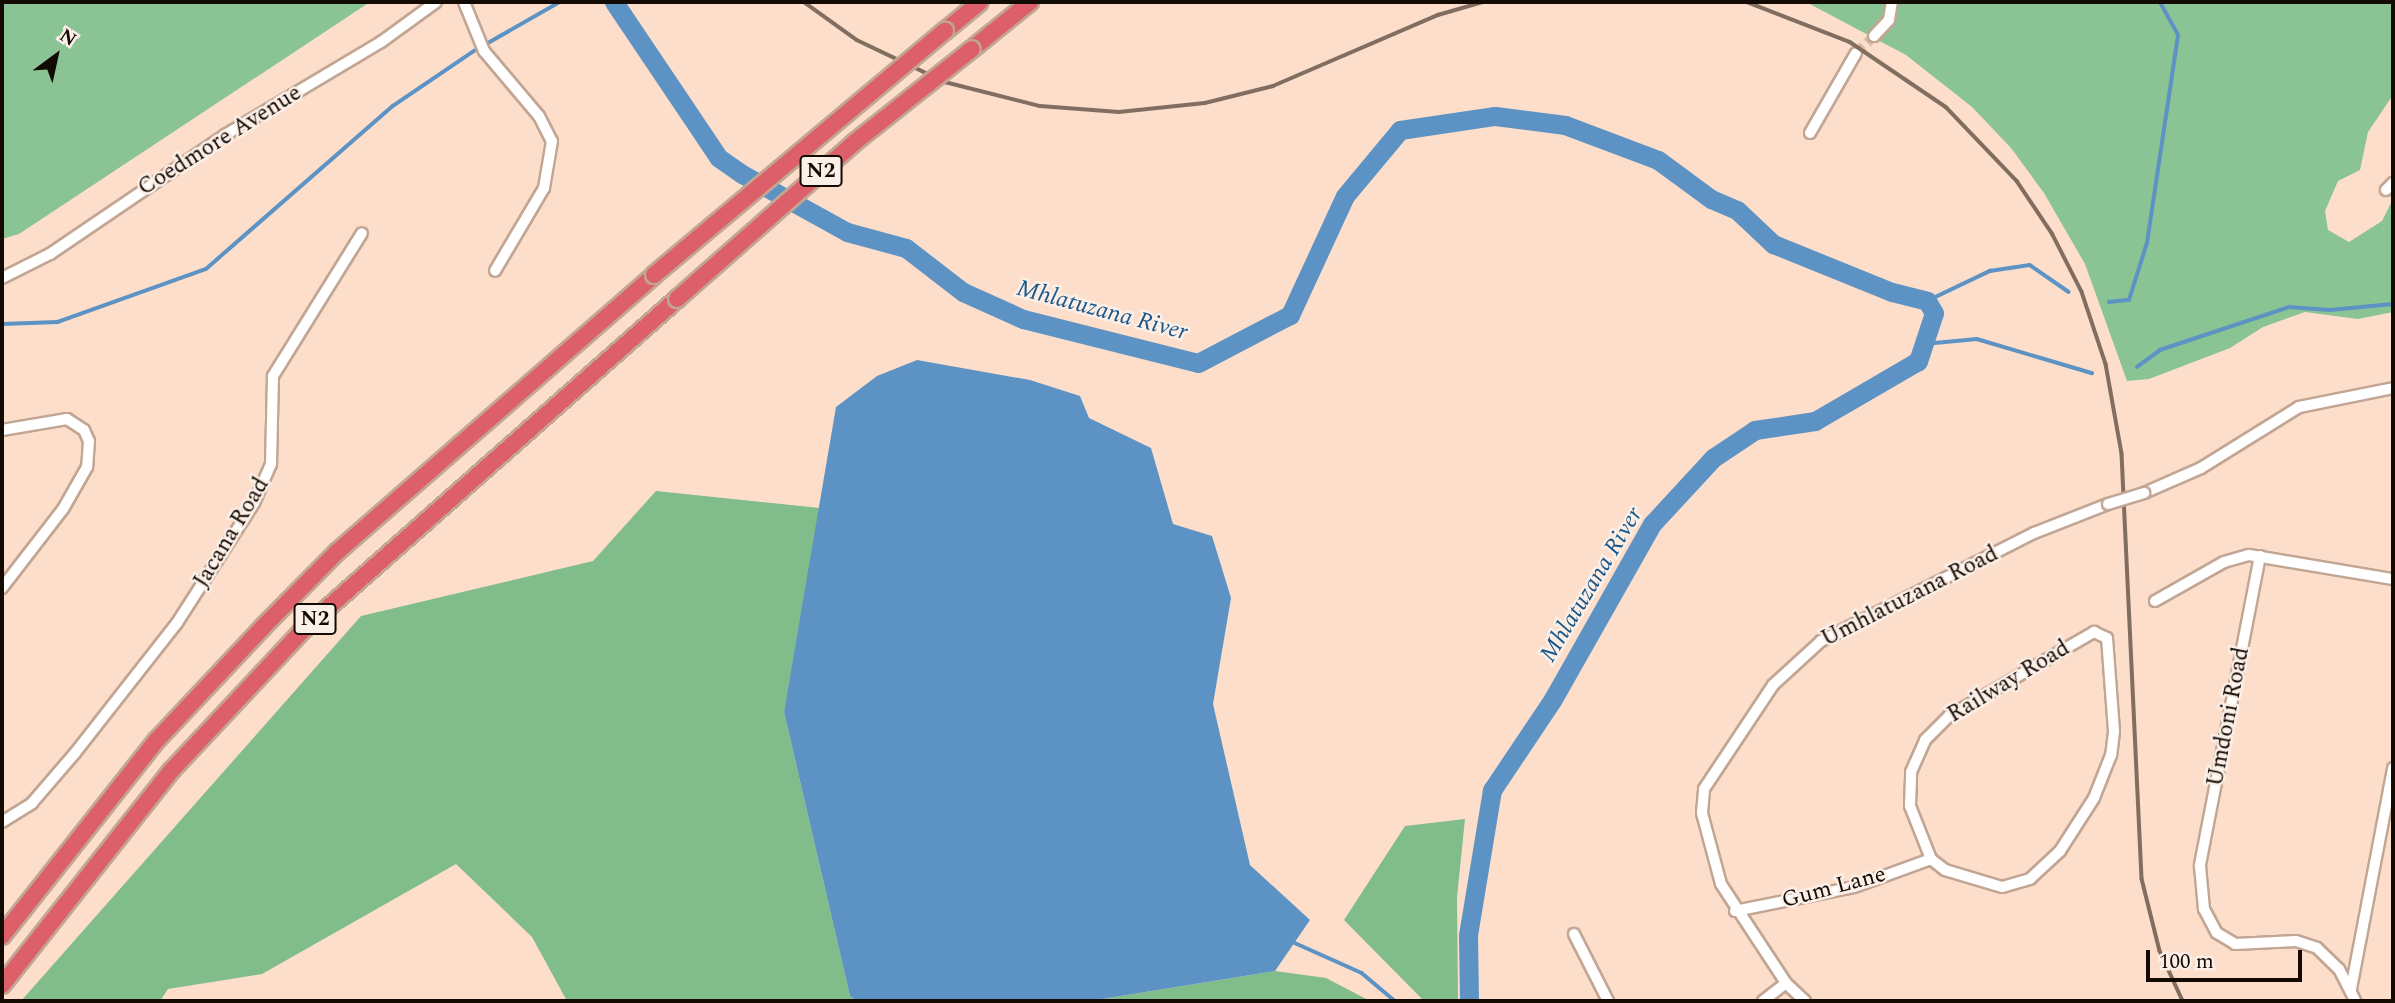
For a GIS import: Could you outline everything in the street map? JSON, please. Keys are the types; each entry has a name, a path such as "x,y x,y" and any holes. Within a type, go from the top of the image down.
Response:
{"highway":[{"name":"N2","path":"2,936 157,740 337,552 654,275 980,2"},
{"name":"N2","path":"2,985 172,770 304,629 855,142 1030,2"}],"street":[{"name":"Coedmore Avenue","path":"2,278 50,254 225,135 381,42 436,2"},
{"path":"464,2 484,51 546,124 552,141 544,188 495,271"},
{"path":"1874,36 1889,19 1892,2"},
{"path":"1810,133 1856,53"},
{"name":"Jacana Road","path":"2,822 32,803 177,623 254,503 271,464 273,376 362,233"},
{"name":"Umhlatuzana Road","path":"1805,1001 1786,983 1735,911 1710,847 1702,800 1704,789 1773,685 1813,648 1850,624 2034,533 2144,493 2201,468 2299,407 2393,388"},
{"path":"2,430 67,419 84,430 89,441 87,467 63,509 2,588"},
{"path":"2155,601 2224,562 2260,556 2393,579"},
{"name":"Umdoni Road","path":"2260,556 2199,877 2204,909 2217,933 2244,946 2296,941 2310,945 2329,957 2351,989"},
{"name":"Railway Road","path":"2094,632 2106,636 2114,732 2111,755 2094,798 2060,851 2030,879 2001,887 1962,879 1931,859 1910,798 1911,772 1925,740 1949,716 1978,698 2094,632"},
{"path":"2355,1001 2351,989 2393,768"},
{"name":"Gum Lane","path":"1735,911 1854,887 1931,859"},
{"path":"1574,934 1608,1001"},
{"path":"1763,1001 1786,983"}],"green space":[{"path":"2,2 370,2 19,234 2,239"},
{"path":"1806,2 2393,2 2393,95 2368,132 2360,170 2338,181 2325,211 2328,230 2349,242 2382,221 2393,199 2393,312 2358,319 2305,312 2263,327 2230,348 2149,379 2127,381 2085,264 2044,193 2011,148 1972,107 1906,55"},
{"path":"656,491 820,508 784,712 850,996 857,1001 567,1001 532,937 456,864 262,974 168,989 160,1001 21,1001 361,616 593,561"},
{"path":"1465,819 1457,897 1458,1001 1424,1001 1344,920 1405,826"},
{"path":"1275,971 1326,978 1370,1001 1090,1001"}],"water":[{"path":"917,360 1030,380 1080,396 1089,418 1151,448 1173,524 1212,536 1231,598 1213,704 1250,865 1310,920 1275,971 1090,1001 857,1001 850,996 784,712 836,407 877,376"}],"waterway":[{"path":"488,43 560,2"},
{"name":"Mhlatuzana River","path":"614,2 719,158 742,174 847,232 906,248 963,292 1023,319 1198,363 1290,315 1345,196 1400,130 1495,116 1565,125 1658,160 1711,199 1737,210 1773,244 1892,292 1927,301 1934,313 1918,361 1815,421 1755,430 1713,458 1652,524 1553,699 1492,790 1468,935 1469,1001"},
{"path":"2109,302 2129,300 2147,243 2178,35 2160,2"},
{"path":"2,324 58,322 206,269 393,106 474,51"},
{"path":"1927,301 1990,271 2030,265 2069,292"},
{"path":"2137,367 2160,350 2289,307 2330,310 2393,304"},
{"path":"1924,344 1977,339 2092,373"},
{"path":"1295,943 1362,973 1395,1001"}],"tunnel":[{"path":"1856,53 1874,36"}],"railway":[{"path":"804,2 857,40 945,82 1040,106 1119,112 1205,103 1273,86 1438,15 1483,2"},
{"path":"1747,2 1850,42 1946,107 2017,181 2052,233 2082,292 2106,364 2122,454 2142,879 2160,951 2183,1001"}]}
